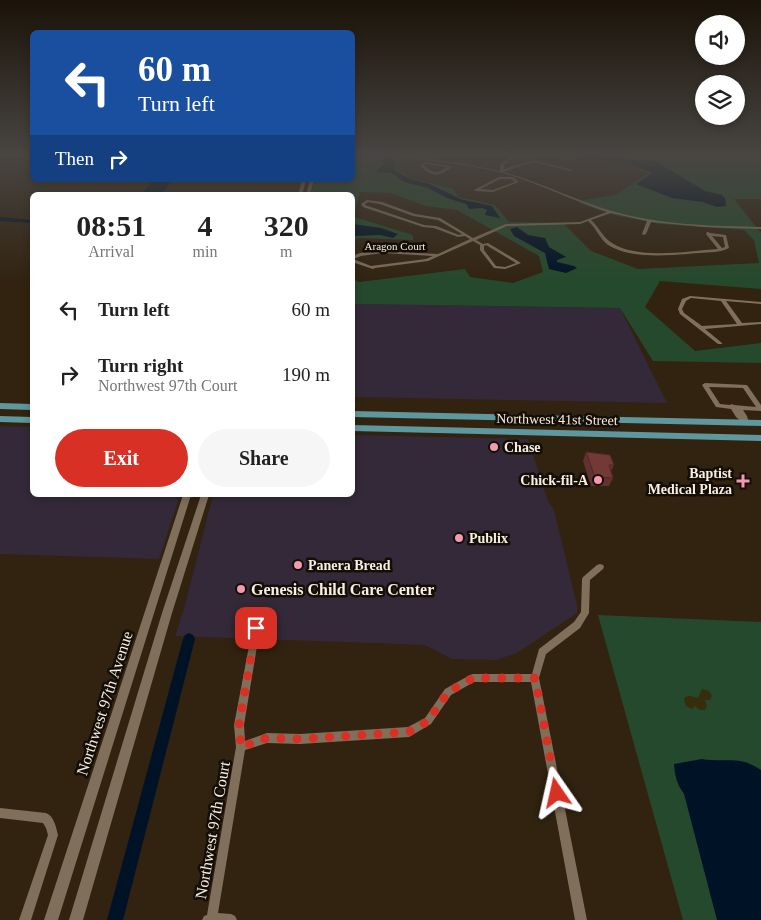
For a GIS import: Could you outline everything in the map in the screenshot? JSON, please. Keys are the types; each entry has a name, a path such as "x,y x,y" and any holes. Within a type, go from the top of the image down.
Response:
{"main road":[{"path":"3,407 30,407"},
{"name":"Northwest 41st Street","path":"355,414 761,424"},
{"path":"0,419 28,420"},
{"name":"Northwest 41st Street","path":"355,428 761,438"}],"street":[{"path":"572,197 611,212 649,221 702,227 761,228"},
{"path":"465,235 459,236 435,227 424,226 363,205 366,202 385,204 414,215 439,219 465,235 472,240 482,245 487,244"},
{"path":"370,267 416,262 438,255 500,227 513,224 566,224 590,221 611,212"},
{"path":"590,221 609,243 634,253 721,250 727,248 725,237 708,234"},
{"path":"644,234 649,221"},
{"path":"702,227 721,250"},
{"path":"477,238 519,263 505,268 495,267 482,250 482,245"},
{"name":"Aragon Court","path":"355,257 360,254 372,253 438,255"},
{"name":"Aragon Court","path":"355,260 376,270"},
{"path":"720,343 680,311 682,302 690,298 761,303"},
{"path":"722,300 741,325"},
{"path":"701,328 761,323"},
{"path":"705,385 746,386 761,409 718,406 705,385"},
{"path":"735,406 738,416 746,423"},
{"name":"Northwest 97th Avenue","path":"51,920 186,497"},
{"path":"76,920 167,613 204,497"},
{"path":"581,920 535,678 542,652 578,626 585,614 586,579 600,567"},
{"name":"Northwest 97th Court","path":"210,919 241,747 239,725 256,628"},
{"path":"241,747 267,738 300,739 409,732 428,721 448,692 473,678 535,678"},
{"path":"0,813 46,818 51,826 53,835 25,920"},
{"path":"210,919 230,920"}],"shaded area":[{"path":"355,304 620,308 667,403 355,397"},
{"path":"0,426 30,427 30,497 179,497 159,559 0,554"},
{"path":"355,435 528,439 548,501 554,510 577,605 577,613 517,653 496,660 452,659 425,645 175,636 184,609 212,497 355,497"}],"green space":[{"path":"355,197 359,197 355,213"},
{"path":"401,197 458,197 495,205 509,222 563,223 591,251 638,269 759,263 754,240 744,230 660,224 614,215 579,203 584,200 603,197 761,197 761,199 734,199 761,233 761,289 660,281 645,307 695,351 761,343 761,363 653,361 620,308 355,304 355,280 359,282 465,269 470,277 513,283 543,272 539,256 457,210 426,206"},
{"path":"355,217 413,235 413,240 359,238 355,240"},
{"path":"598,615 761,622 761,920 683,920"}],"sand":[{"path":"702,689 709,691 712,696 710,700 705,700 707,706 705,710 700,710 695,706 692,709 686,706 685,697 698,698"}],"water":[{"path":"445,197 456,197 492,206 500,218 485,215 487,210 482,208 469,209 466,204"},
{"path":"669,197 724,197 726,206 717,207 703,202"},
{"path":"355,224 381,228 398,234 393,238 380,235 355,236"},
{"path":"517,227 528,235 545,238 549,247 566,257 557,260 557,262 577,268 566,273 549,269 545,253 514,236 510,229"},
{"path":"702,759 739,761 753,765 761,770 761,920 717,920 684,794 677,780 674,764"}],"building":[{"path":"586,452 610,455 614,465 609,465 613,478 595,477"}],"waterway":[{"path":"0,219 30,222"},
{"path":"115,920 189,639"}],"place":[{"name":"Chase","path":"494,447"},
{"name":"Chick-fil-A","path":"598,480"},
{"name":"Baptist Medical Plaza","path":"743,481"},
{"name":"Publix","path":"459,538"},
{"name":"Panera Bread","path":"298,565"},
{"name":"Genesis Child Care Center","path":"241,589"}],"route":[{"path":"256,628 239,725 241,747 267,738 300,739 409,732 428,721 448,692 473,678 535,678 557,793"}]}
